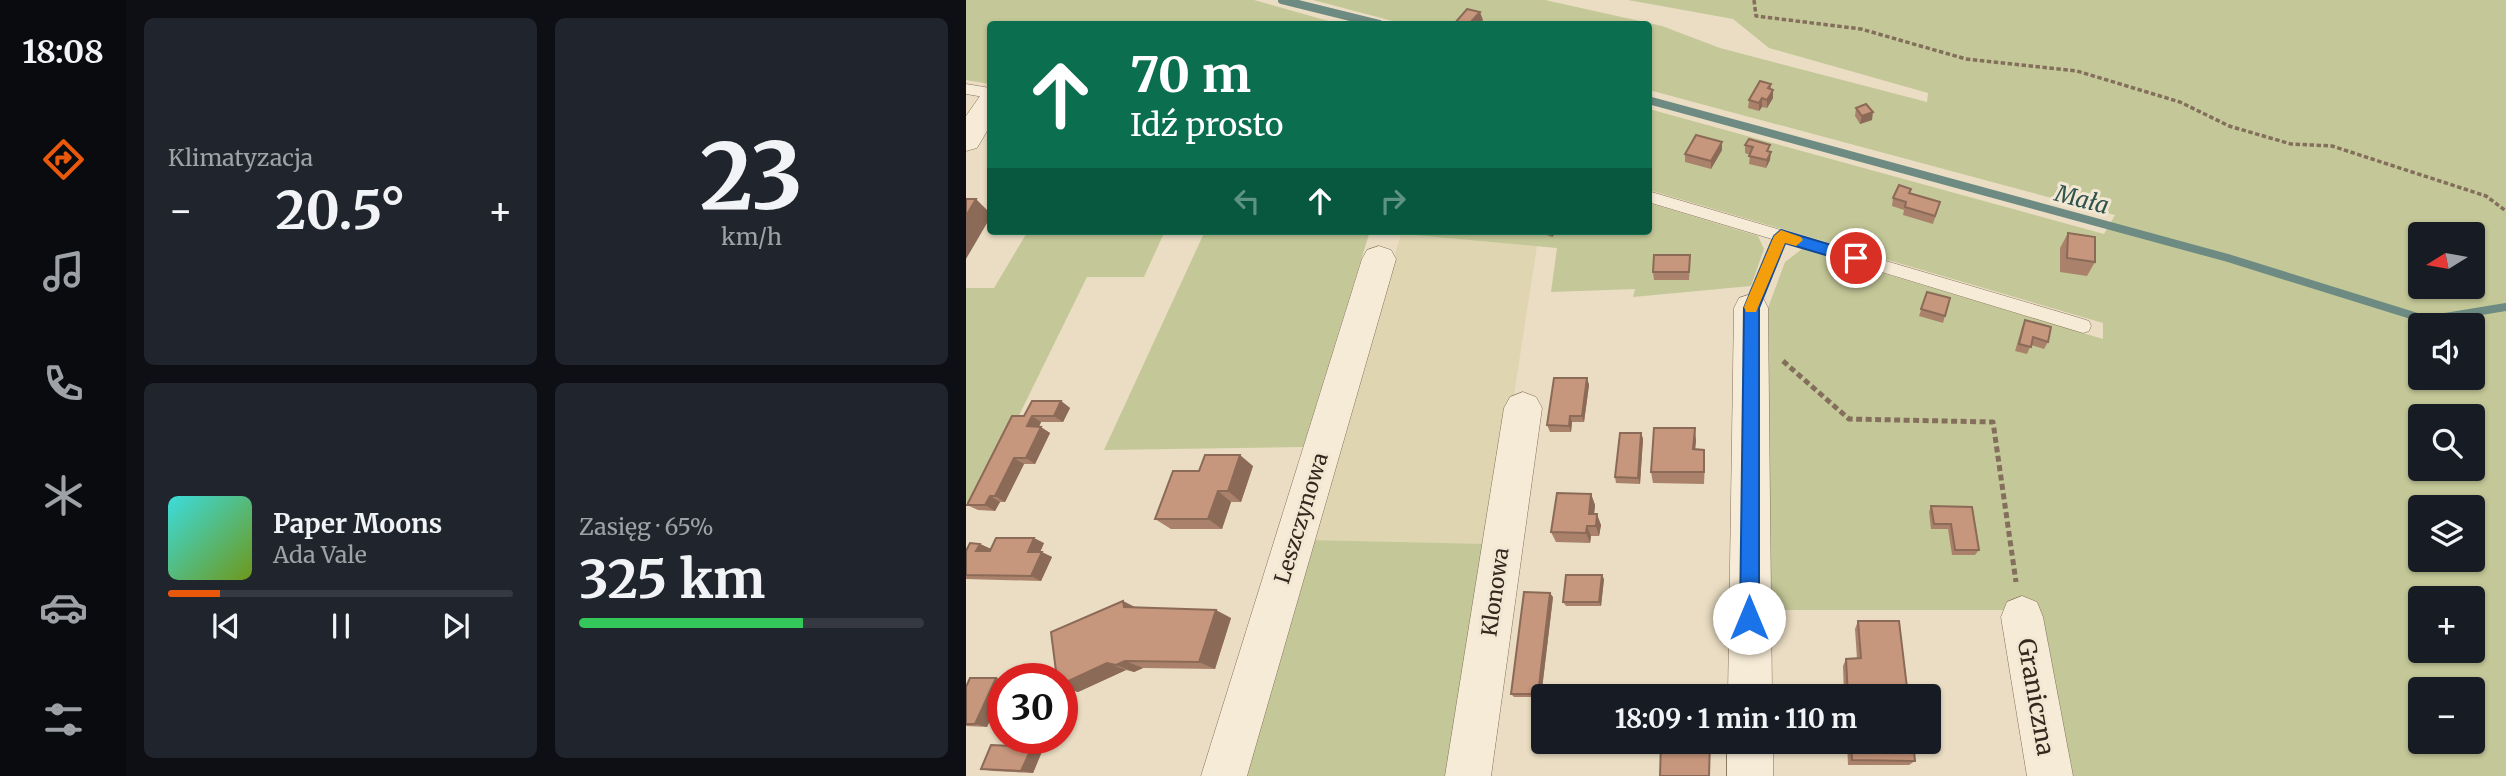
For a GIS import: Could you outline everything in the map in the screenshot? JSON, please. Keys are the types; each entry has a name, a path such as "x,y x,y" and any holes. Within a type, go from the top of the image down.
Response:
{"street":[{"path":"966,140 987,108"},
{"name":"Leszczynowa","path":"1224,776 1379,259"},
{"path":"1749,684 1750,319"},
{"name":"Klonowa","path":"1468,776 1523,408"},
{"name":"Graniczna","path":"2022,617 2050,776"},
{"path":"1750,754 1750,776"}],"lane":[{"path":"966,89 987,92"},
{"path":"1652,197 2083,326"},
{"path":"1750,319 1781,236"}],"path":[{"path":"1754,0 1756,16 1861,29 1966,59 2077,71 2180,102 2229,127 2291,144 2332,146 2486,196 2506,211"},
{"path":"1750,319 1849,419 1993,422 2022,617"}],"shaded area":[{"path":"1401,235 1537,246 1491,544 1311,540"}],"green space":[{"path":"966,0 1254,0 1328,21 987,21 987,84 966,80"},
{"path":"1313,0 1545,0 1640,21 1393,21"},
{"path":"1628,0 2506,0 2506,776 2062,776 2007,610 1763,610 1759,332 1785,262 1802,249 2103,339 2103,323 1652,191 1652,110 2104,234 2115,215 1652,91 1652,24 1720,48 1927,102 1928,93 1769,48 1733,19"},
{"path":"1652,204 1758,236 1764,249 1751,286 1633,297 1635,289 1551,292 1557,248 1414,235 1652,235"},
{"path":"1026,235 1163,235 1144,277 1087,277 976,503 966,502 966,288 994,288"},
{"path":"1203,235 1369,235 1303,447 1104,450"},
{"path":"1311,540 1491,544 1454,776 1243,776"}],"building":[{"path":"1467,9 1480,12 1472,21 1457,21"},
{"path":"1760,81 1771,84 1768,88 1773,90 1767,100 1762,98 1759,103 1749,100"},
{"path":"1866,104 1873,112 1862,116 1856,108"},
{"path":"1696,135 1722,142 1711,161 1685,154"},
{"path":"1749,139 1770,145 1767,151 1771,152 1767,160 1749,156 1753,147 1745,145"},
{"path":"1899,185 1911,189 1909,193 1940,202 1935,216 1905,207 1906,202 1893,198"},
{"path":"966,199 976,199 966,216"},
{"path":"2068,233 2095,237 2095,262 2067,258"},
{"path":"1654,255 1690,255 1689,272 1653,272"},
{"path":"1927,292 1950,298 1945,316 1921,309"},
{"path":"2025,320 2051,327 2048,342 2033,337 2031,347 2019,344"},
{"path":"1554,378 1587,378 1582,416 1570,416 1569,426 1547,425"},
{"path":"1032,401 1061,401 1054,416 1032,416 1027,426 1041,427 1026,458 1014,458 995,496 990,496 985,505 967,505 1012,416 1024,416"},
{"path":"1654,428 1695,428 1693,449 1704,450 1704,472 1651,472"},
{"path":"1620,433 1641,433 1638,478 1615,477"},
{"path":"1205,455 1240,455 1228,491 1218,491 1208,519 1155,519 1173,471 1199,471"},
{"path":"1557,493 1591,494 1589,514 1597,514 1596,526 1587,526 1586,533 1551,532"},
{"path":"1931,506 1972,507 1979,550 1955,550 1951,524 1934,524"},
{"path":"996,538 1034,538 1028,552 1042,552 1031,576 966,575 966,551 970,543 980,544 976,551 990,551"},
{"path":"1566,575 1602,575 1599,602 1563,602"},
{"path":"1524,592 1550,593 1539,684 1531,684 1531,694 1511,694"},
{"path":"1123,601 1124,607 1216,610 1199,662 1107,663 1078,677 1078,663 1055,663 1051,632"},
{"path":"1858,621 1899,621 1907,684 1847,684 1846,659 1861,658"},
{"path":"970,678 987,678 987,698 975,724 966,724 966,687"},
{"path":"987,754 1029,754 1021,771 981,769"},
{"path":"1661,754 1710,754 1709,776 1660,776"},
{"path":"1852,754 1914,754 1915,761 1852,760"}],"waterway":[{"name":"Mała","path":"1282,0 1367,21"},
{"name":"Mała","path":"1652,101 2228,258 2427,320 2506,307"}],"slow traffic":[{"path":"1751,307 1781,236 1796,240"}],"route":[{"path":"1749,618 1751,308 1781,236 1856,258"}]}
